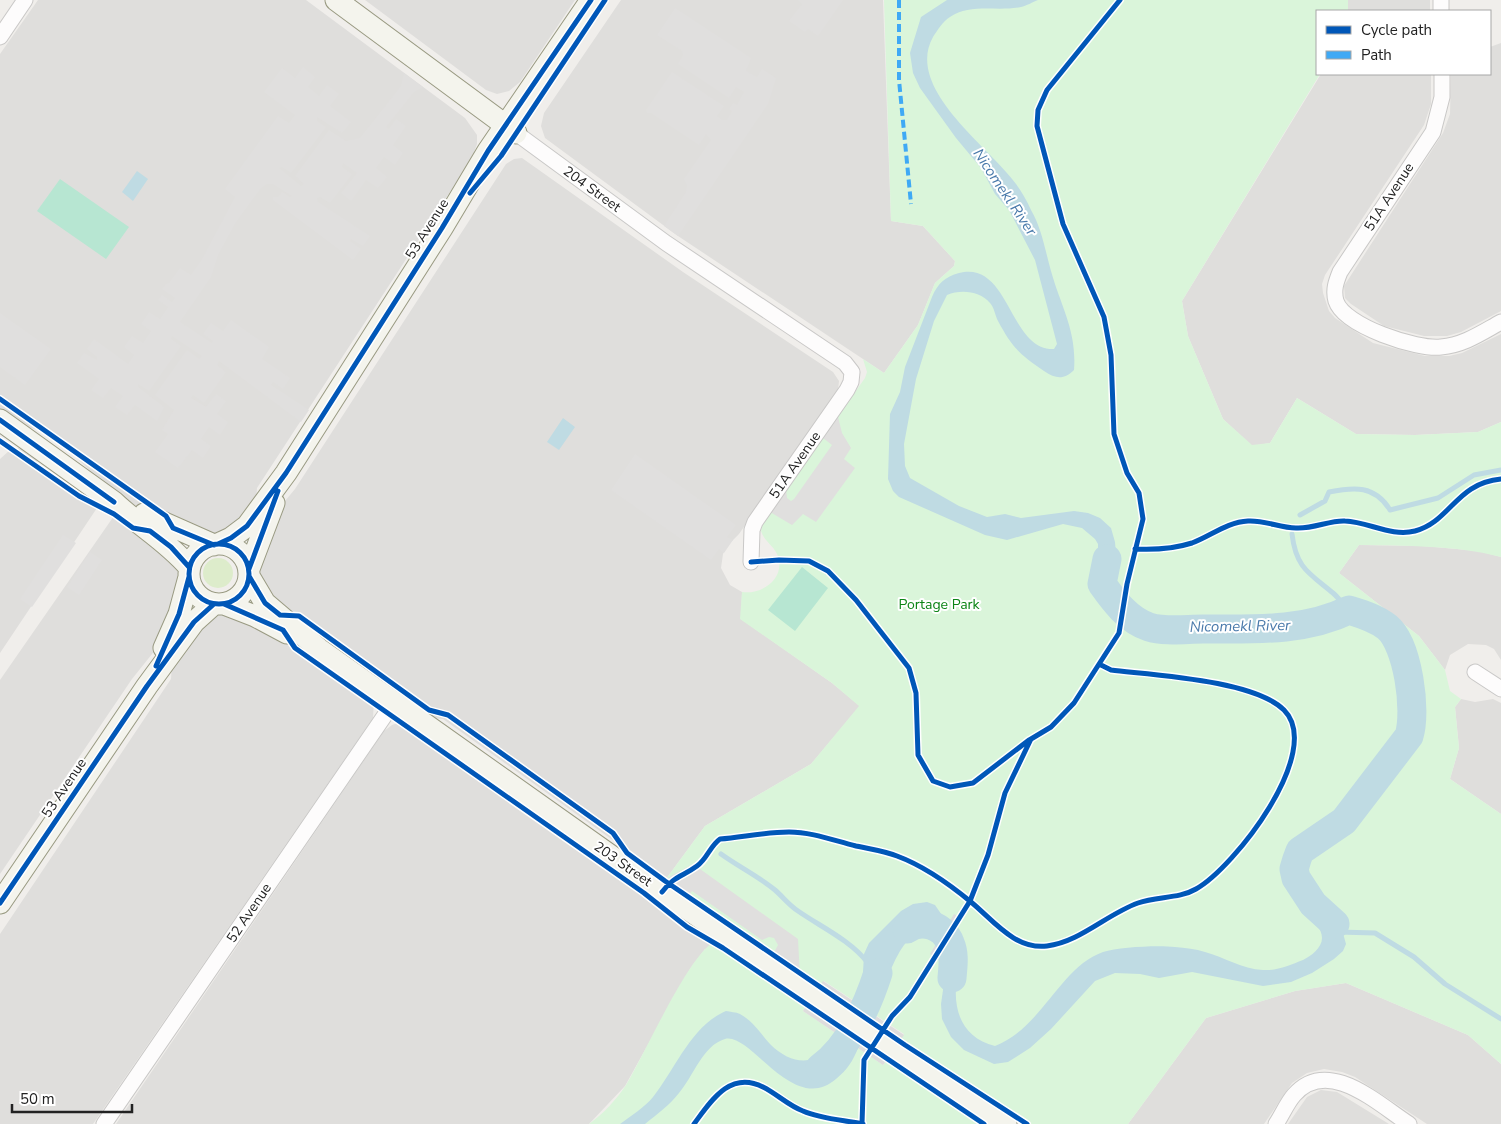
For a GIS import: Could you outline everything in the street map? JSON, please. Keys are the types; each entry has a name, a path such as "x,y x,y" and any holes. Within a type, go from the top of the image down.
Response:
{"street":[{"path":"0,37 25,0"},
{"name":"204 Street","path":"336,0 666,243 845,363 852,372"},
{"name":"53 Avenue","path":"442,228 500,156 511,129 591,0"},
{"name":"53 Avenue","path":"216,544 231,538 247,526 286,473 442,228 488,151 511,129 605,0"},
{"name":"51A Avenue","path":"1442,75 1442,97 1432,132 1340,272 1334,287 1337,303 1348,314 1375,333 1404,342 1439,348 1460,344 1501,322"},
{"name":"51A Avenue","path":"750,562 752,530 755,522 847,390 851,382 852,372"},
{"path":"3,428 114,502 171,547 189,572 197,595 219,604 241,594 249,572 244,557 237,550 216,544 155,520 131,507 114,502"},
{"name":"53 Avenue","path":"249,572 286,473"},
{"path":"189,572 193,558 200,551 216,544"},
{"name":"53 Avenue","path":"147,686 179,614 189,572"},
{"name":"203 Street","path":"249,572 265,603 319,648 645,880 813,996 1006,1124"},
{"name":"53 Avenue","path":"0,903 147,686 194,622 219,604"},
{"name":"203 Street","path":"219,604 255,616 319,648"},
{"path":"1475,672 1501,689"},
{"name":"52 Avenue","path":"104,1124 394,702"},
{"path":"1276,1124 1295,1094 1311,1082 1331,1079 1351,1086 1409,1124"}],"shaded area":[{"path":"38,0 306,0 465,118 477,135 477,144 472,158 257,488 256,502 246,519 212,536 138,507 99,480 73,454 41,431 21,425 0,411 0,54"},
{"path":"365,0 575,0 520,82 509,91 497,94 486,90"},
{"path":"621,0 883,0 891,221 923,226 955,261 954,266 935,283 918,325 884,373 678,236 545,138 541,126 544,113"},
{"path":"798,0 843,0 818,36 808,29 805,32 789,21 802,4"},
{"path":"1348,0 1430,0 1430,10 1348,10"},
{"path":"675,8 751,58 746,71 757,77 762,69 776,78 768,104 678,236 664,226 686,192 687,185 684,179 711,140 706,134 699,145 651,113 647,113 646,110 672,72 724,106 717,116 722,120 727,120 732,111 729,109 733,103 737,105 744,92 736,87 729,98 678,64 683,55 682,51 657,35"},
{"path":"1501,43 1501,311 1461,332 1447,336 1424,336 1384,326 1345,298 1344,286 1443,133 1450,114 1451,75 1491,75 1491,47"},
{"path":"303,67 315,77 308,87 319,96 327,85 339,94 330,106 351,122 342,133 317,117 317,121 326,127 291,173 282,167 279,168 301,186 304,184 295,176 329,130 346,141 360,138 401,86 404,73 423,87 414,92 386,127 389,129 396,119 406,126 393,145 403,153 395,165 384,157 376,168 387,177 378,188 366,180 351,201 341,193 357,173 343,163 342,167 352,174 330,203 320,197 317,198 318,202 370,236 363,246 351,239 350,241 361,249 353,260 273,200 273,197 278,197 282,192 290,197 292,196 273,184 267,184 261,188 236,222 218,255 211,277 180,322 212,343 213,341 203,334 211,323 223,331 231,320 269,347 262,359 290,378 283,389 273,382 271,385 309,410 301,422 219,361 217,365 226,372 204,403 193,395 191,398 206,407 216,394 226,401 217,414 228,422 220,435 209,427 201,439 211,446 203,458 192,450 178,468 155,452 168,434 162,430 174,410 155,395 187,350 199,359 202,356 172,336 171,339 181,346 149,391 138,384 138,387 164,407 157,421 135,405 127,415 115,407 123,396 111,388 103,398 91,390 99,379 77,363 84,353 97,360 97,357 87,349 94,339 128,364 134,355 124,347 132,336 143,343 151,331 141,324 149,312 160,319 168,307 158,300 162,295 172,302 175,298 162,289 180,268 191,275 201,261 235,197 225,189 278,116 289,123 295,115 264,92 282,68 295,78"},
{"path":"1320,75 1431,75 1431,104 1424,125 1325,275 1322,284 1323,293 1329,311 1335,318 1373,343 1425,356 1449,356 1462,353 1501,334 1501,422 1478,432 1415,435 1356,434 1297,398 1270,443 1252,446 1223,419 1188,336 1182,301"},
{"path":"522,158 683,272 833,372 839,381 838,390 835,395 739,534 727,546 723,554 721,568 730,585 742,592 741,619 832,683 860,706 811,764 705,826 663,883 620,852 614,841 443,719 432,718 274,606 258,569 280,507 295,489 506,164 514,159"},
{"path":"0,313 51,349 25,385 0,367"},
{"path":"838,417 842,433 851,448 844,459 855,468 816,522 803,514 792,525 770,512 786,489 787,498 791,501 794,499 832,445 823,438"},
{"path":"17,448 25,449 34,456 38,463 81,495 89,496 101,502 0,653 0,459 10,450"},
{"path":"635,454 736,525 727,537 733,540 724,553 719,549 711,560 611,490"},
{"path":"116,513 180,571 160,644 132,679 0,874 0,680"},
{"path":"63,535 76,543 32,607 20,599"},
{"path":"1359,545 1423,546 1479,551 1501,557 1501,660 1494,649 1486,645 1468,644 1450,655 1445,670 1419,636 1339,573"},
{"path":"90,552 102,560 79,595 67,587"},
{"path":"225,613 271,629 309,651 374,699 373,718 93,1124 0,1124 0,934 171,679 172,663 195,629 217,614"},
{"path":"1461,699 1475,702 1493,699 1501,703 1501,814 1450,779 1459,748 1455,707"},
{"path":"403,721 723,944 705,949 690,969 625,1086 589,1124 116,1124 384,731 392,725"},
{"path":"693,864 798,939 800,977 771,958 778,945 774,938 769,937 762,940 692,891 686,899 663,883 671,876"},
{"path":"1346,983 1468,1035 1501,1064 1501,1124 1427,1124 1355,1077 1342,1072 1324,1069 1307,1073 1292,1083 1264,1124 1128,1124 1206,1018 1295,991"},
{"path":"1321,1090 1337,1092 1389,1124 1288,1124 1307,1097"}],"green space":[{"name":"Portage Park","path":"884,0 1348,0 1348,10 1316,10 1316,75 1319,75 1182,301 1188,336 1223,419 1252,445 1270,443 1297,398 1356,434 1415,435 1478,432 1501,422 1501,557 1449,548 1359,545 1339,573 1419,636 1445,670 1450,691 1461,699 1455,707 1459,748 1450,779 1501,814 1501,1064 1468,1035 1346,983 1295,991 1206,1018 1128,1124 1022,1124 898,1043 904,1034 824,981 818,989 663,883 705,826 811,764 859,706 832,683 740,619 742,592 758,591 765,587 776,577 779,570 777,554 764,538 761,531 763,522 865,378 867,372 863,359 884,373 918,325 935,283 954,266 955,261 923,226 891,221"},
{"path":"60,179 129,227 106,259 37,211"},
{"path":"218,558 229,562 233,573 229,584 218,588 207,584 203,573 207,562"},
{"path":"802,567 828,588 795,631 768,610"},
{"path":"715,942 723,944 808,1003 803,1011 883,1065 889,1057 992,1124 589,1124 614,1101 626,1085 680,984 693,964"}],"water":[{"path":"947,0 1038,0 1021,7 975,9 958,13 947,19 938,29 933,37 927,57 930,77 940,97 954,117 1016,184 1035,217 1071,331 1074,370 1063,377 1048,374 1028,360 1012,344 986,299 970,292 958,292 947,295 934,321 916,379 904,444 905,466 910,478 959,506 987,517 1005,514 1021,518 1074,511 1088,513 1100,518 1111,528 1116,554 1106,580 1111,592 1103,605 1092,582 1098,563 1098,544 1082,528 1063,524 1007,540 985,535 899,497 893,491 888,479 890,414 900,392 905,367 932,297 942,281 959,273 976,273 989,280 1000,292 1027,336 1039,346 1054,349 1057,344 1035,260 1009,210 995,194 981,168 956,138 920,88 913,73 910,53 921,17"},
{"path":"137,171 148,179 133,201 122,192"},
{"path":"563,418 575,427 559,450 547,442"},
{"path":"1318,890 1325,905 1341,926 1346,944 1343,951 1334,959 1312,973 1291,982 1263,986 1192,972 1159,978 1140,974 1115,973 1095,981 1051,1029 1030,1048 1008,1062 994,1064 964,1050 951,1037 942,1019 941,1004 947,962 945,948 954,932 960,956 956,998 960,1017 969,1032 976,1038 995,1046 1026,1026 1075,970 1103,952 1159,946 1183,948 1202,951 1240,965 1263,970 1278,969 1303,960 1315,951 1322,942 1321,932 1312,917 1306,896"},
{"path":"927,902 935,905 948,924 938,941 926,933 915,935 905,944 896,958 873,1014 856,1003 862,990 864,954 869,943 901,911 913,904"},
{"path":"726,1011 738,1013 745,1017 779,1052 798,1060 817,1058 833,1046 840,1036 858,1048 849,1065 836,1079 820,1088 804,1087 789,1081 735,1040 725,1039 717,1042 710,1048 672,1102 659,1113 645,1124 620,1124 642,1108 653,1097 685,1049 703,1027"}],"pier":[{"path":"954,914 962,919 938,958 930,954"},
{"path":"823,981 904,1035 883,1065 803,1011"}],"waterway":[{"path":"1300,515 1325,501 1329,492 1347,489 1371,492 1378,496 1390,510 1438,498 1474,475 1501,470"},
{"path":"1292,534 1297,555 1305,569 1349,610"},
{"name":"Nicomekl River","path":"1107,559 1102,584 1128,615 1149,627 1176,630 1278,628 1314,622 1349,610 1378,621 1387,627 1394,636 1405,662 1409,679 1412,711 1409,736 1344,821 1300,851 1294,869 1296,878 1313,904 1335,924"},
{"path":"721,854 769,885 798,911 853,947 868,963"},
{"name":"Nicomekl River","path":"907,929 919,924 926,924 932,925 943,932 953,951 952,978"},
{"path":"1338,932 1375,933 1414,957 1445,984 1501,1019"},
{"name":"Nicomekl River","path":"820,1068 831,1059 849,1037 869,999 878,973"}],"marked path":[{"path":"899,0 899,80 911,204"}],"cycle path":[{"path":"218,544 231,538 247,526 286,473 442,228 488,151 591,0"},
{"path":"470,193 501,156 605,0"},
{"path":"862,1124 864,1060 892,1016 910,997 970,901 988,855 1005,793 1031,739 1051,727 1074,703 1119,633 1127,584 1143,519 1139,493 1127,473 1114,434 1111,355 1104,317 1063,224 1037,126 1038,110 1047,90 1120,0"},
{"path":"0,399 166,516 173,528 214,545"},
{"path":"0,420 114,502"},
{"path":"0,441 79,496 114,514 133,528 150,531 171,547 189,567"},
{"path":"1135,549 1178,547 1192,543 1233,524 1248,521 1296,528 1345,521 1389,531 1415,531 1437,520 1463,495 1474,488 1486,482 1501,479"},
{"path":"249,569 278,491"},
{"path":"219,544 236,549 244,557 249,574 244,591 236,599 219,604 202,599 194,591 189,574 194,557 202,549 219,544"},
{"path":"751,562 779,560 809,561 828,571 856,600 909,668 916,693 918,755 933,781 950,787 973,783 1029,740"},
{"path":"249,576 265,603 280,615 299,616 429,710 448,715 613,833 627,853 665,881 905,1045 1027,1124"},
{"path":"156,666 179,614 189,577"},
{"path":"0,903 147,686 194,622 214,604"},
{"path":"224,604 283,630 295,648 644,893 687,927 723,948 984,1124"},
{"path":"662,892 674,880 700,863 720,839 789,832 823,837 907,860 954,888 1015,939 1035,946 1047,946 1071,939 1138,903 1182,894 1196,889 1232,858 1270,807 1284,779 1293,752 1294,729 1284,710 1270,700 1250,692 1227,685 1202,681 1111,670 1099,664"},
{"path":"694,1124 722,1090 741,1082 763,1087 798,1109 810,1114 863,1124"}]}
